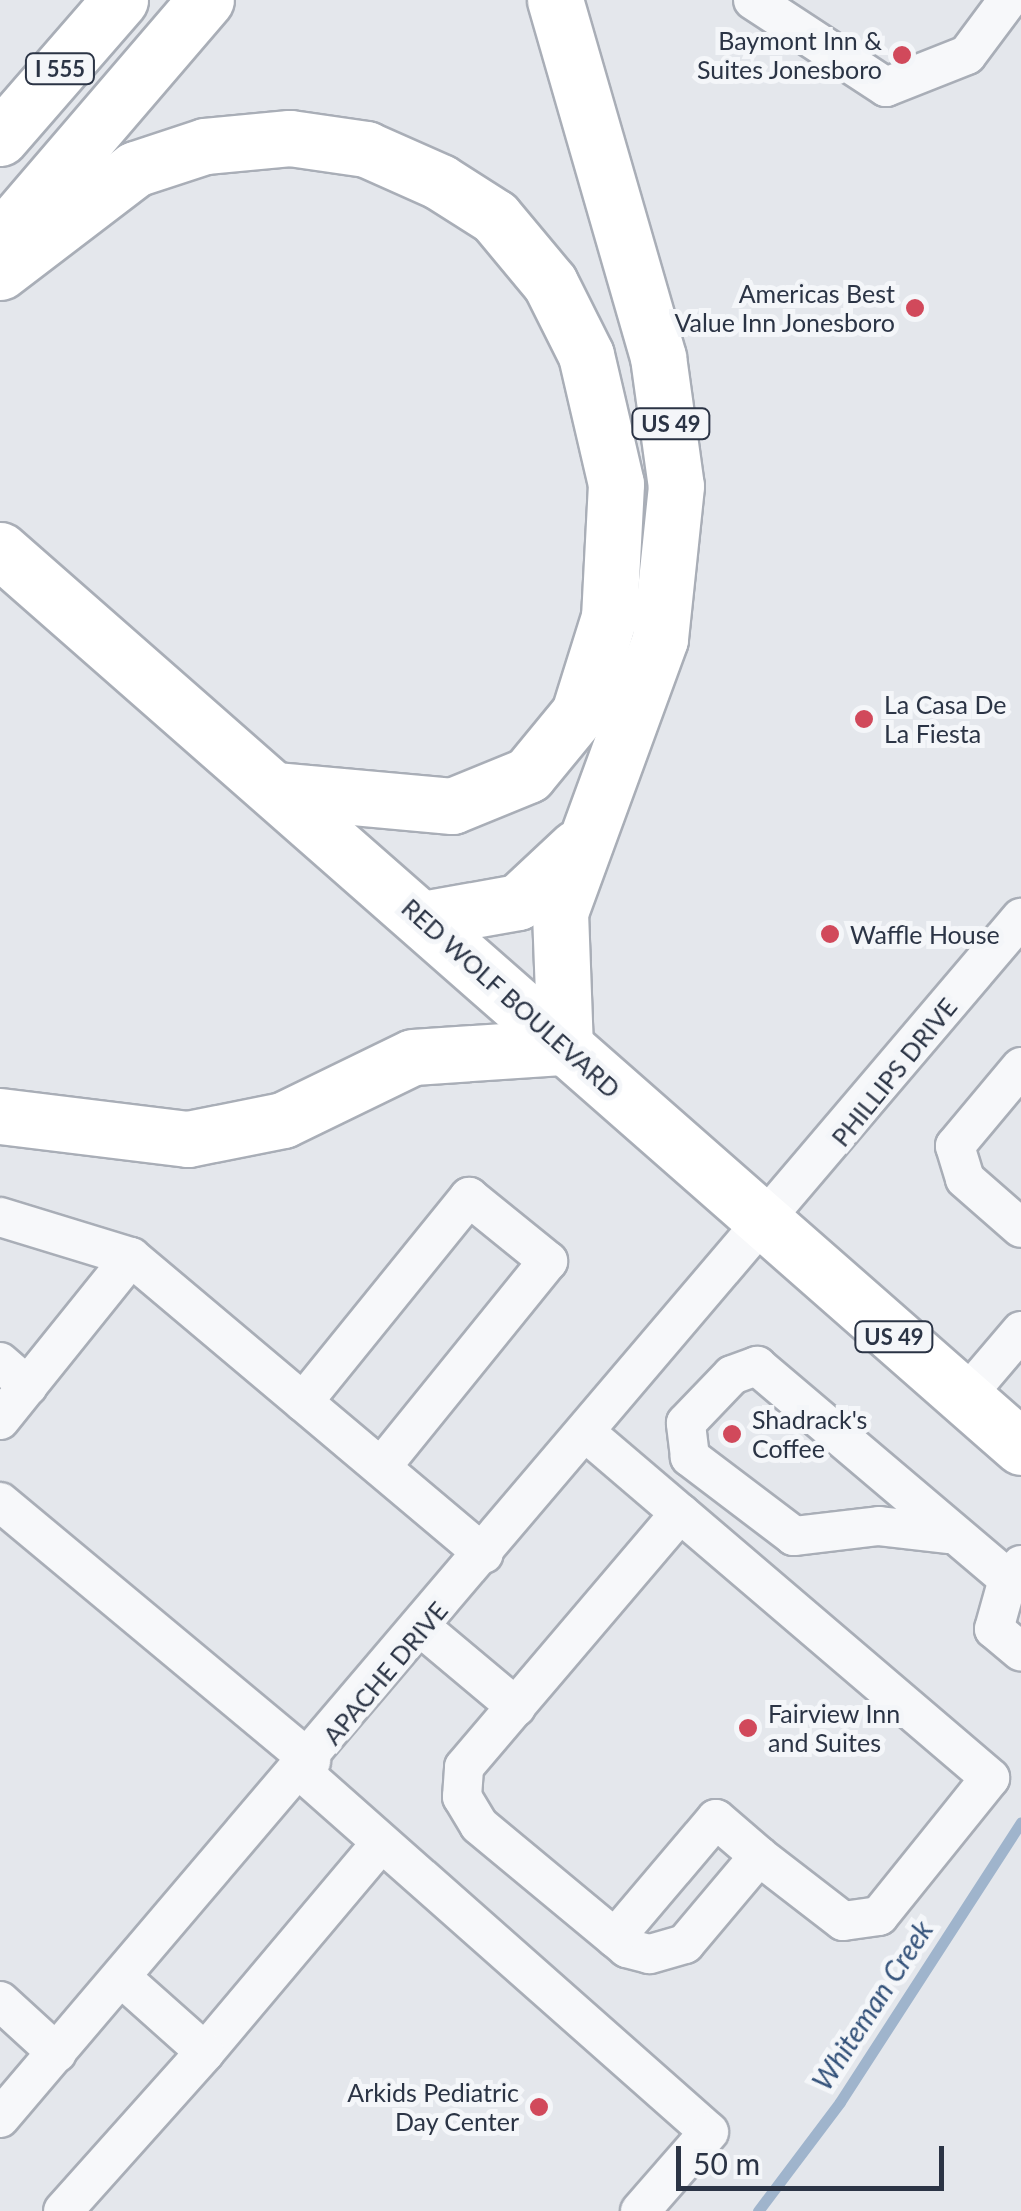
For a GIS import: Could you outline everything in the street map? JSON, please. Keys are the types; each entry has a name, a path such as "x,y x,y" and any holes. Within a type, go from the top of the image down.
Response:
{"highway":[{"name":"I 555","path":"0,138 120,0"},
{"path":"0,240 206,0"},
{"name":"US 49","path":"555,0 658,357 676,486 660,639 578,846 560,912 565,1047"},
{"path":"0,272 136,169 204,146 290,138 366,149 440,182 495,217 550,283 586,355 616,484 609,617 579,713 528,775 452,806 275,790"},
{"name":"RED WOLF BOULEVARD","path":"0,550 1021,1447"},
{"path":"422,919 518,902 578,846"},
{"path":"0,1116 188,1139 283,1120 412,1057 565,1047"}],"street":[{"path":"753,0 886,87 967,54 1008,0"},
{"name":"PHILLIPS DRIVE","path":"768,1226 1020,921"},
{"path":"1021,1066 954,1146 965,1179 1021,1228"},
{"path":"303,1402 469,1198 548,1262 381,1468"},
{"path":"0,1217 131,1257 484,1554"},
{"name":"APACHE DRIVE","path":"0,2118 306,1767 585,1432 768,1226"},
{"path":"8,1394 131,1257"},
{"path":"964,1398 1021,1331"},
{"path":"949,1534 880,1526 794,1536 690,1457 686,1423 732,1375 757,1366 949,1534 1014,1572 994,1629 1021,1652"},
{"path":"585,1432 990,1778 878,1916 843,1921 716,1819 614,1938"},
{"path":"0,1502 306,1767 380,1844 709,2132 640,2211"},
{"path":"680,1513 464,1768 462,1797 479,1824 614,1938 650,1954 685,1944 760,1856"},
{"path":"422,1628 516,1707"},
{"path":"63,2211 205,2052 380,1844"},
{"path":"122,1978 205,2052"},
{"path":"0,2001 57,2053"}],"waterway":[{"name":"Whiteman Creek","path":"758,2211 840,2102 1021,1822"}],"place":[{"name":"Baymont Inn & Suites Jonesboro","path":"902,55"},
{"name":"Americas Best Value Inn Jonesboro","path":"915,308"},
{"name":"La Casa De La Fiesta","path":"864,719"},
{"name":"Waffle House","path":"830,934"},
{"name":"Shadrack's Coffee","path":"732,1434"},
{"name":"Fairview Inn and Suites","path":"748,1728"},
{"name":"Arkids Pediatric Day Center","path":"539,2107"}]}
